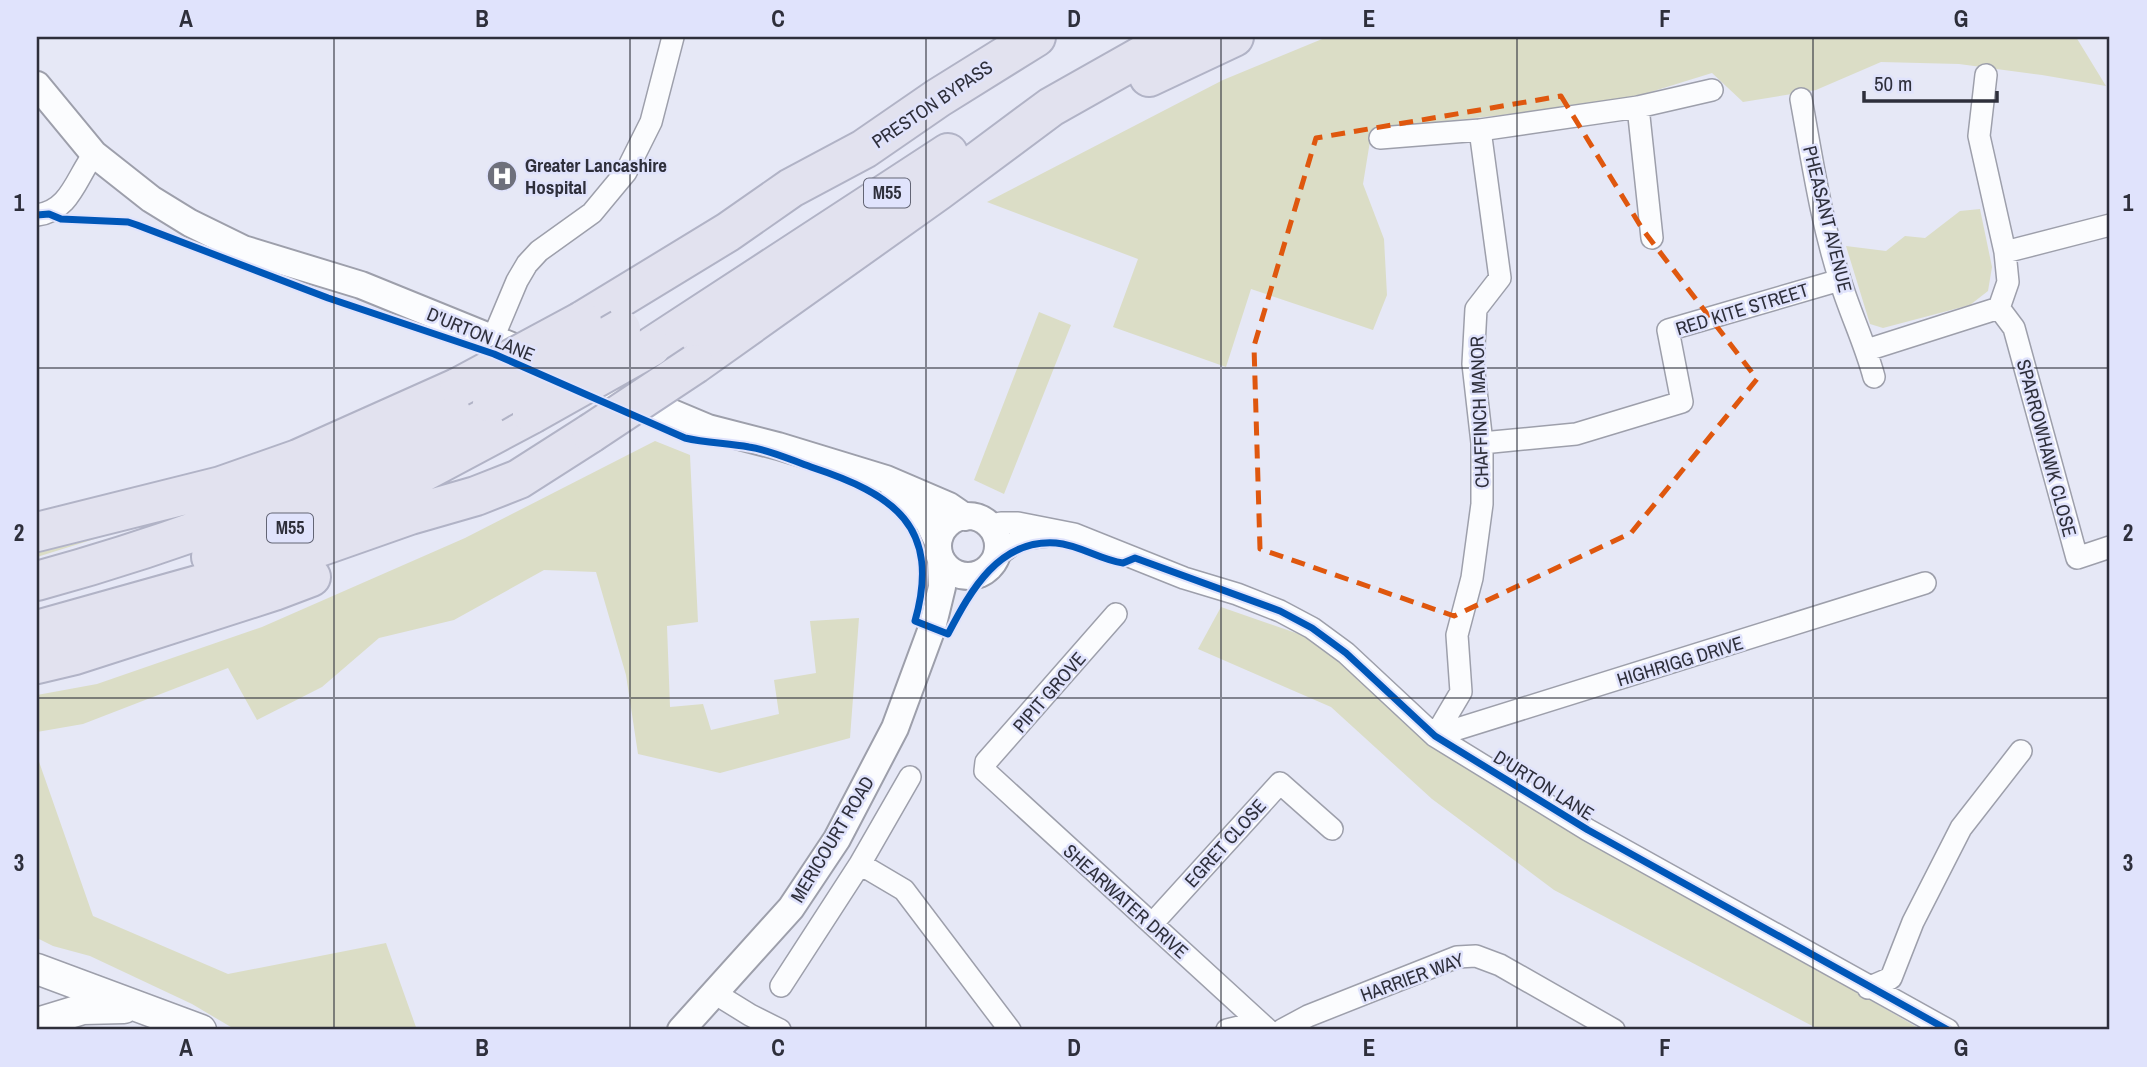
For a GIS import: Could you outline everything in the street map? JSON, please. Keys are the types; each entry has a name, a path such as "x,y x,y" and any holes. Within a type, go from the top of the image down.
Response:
{"highway":[{"name":"PRESTON BYPASS","path":"864,149 938,98 1036,37"},
{"name":"M55","path":"37,532 221,486 636,338 940,159 1059,74 1121,37"},
{"name":"M55","path":"37,630 262,567 410,515 476,496 519,479 695,364 1051,107 1175,37"},
{"name":"M55","path":"938,191 1057,125 1196,53 1234,37"},
{"name":"M55","path":"37,581 154,547 280,500 439,430 475,395 582,321 728,232 791,188 864,149"},
{"name":"M55","path":"37,613 175,570 297,526 412,478 532,414 636,338 864,149"},
{"name":"M55","path":"37,664 75,655 274,591 342,565 418,530 476,496"}],"main road":[{"path":"37,971 201,1030"},
{"path":"37,971 44,1000 37,1021"},
{"path":"37,1021 83,1009 139,1008"}],"street":[{"path":"493,338 527,264 539,251 592,212 626,172 651,122 673,37"},
{"path":"1867,350 2000,308 2008,282 2006,252 1979,136 1986,75"},
{"name":"D'URTON LANE","path":"37,85 94,154 151,199 220,239 263,257 361,285 708,428 886,479 948,506 965,517"},
{"path":"1380,138 1480,130 1638,107 1712,90"},
{"name":"PHEASANT AVENUE","path":"1801,99 1817,188 1840,280 1867,350 1874,377"},
{"path":"1638,107 1651,238"},
{"name":"CHAFFINCH MANOR","path":"1435,737 1461,692 1457,635 1472,578 1482,504 1482,443 1473,364 1476,309 1500,278 1480,130"},
{"path":"37,215 49,214 64,203 94,154"},
{"path":"2006,252 2110,225"},
{"name":"RED KITE STREET","path":"1482,443 1576,434 1682,402 1668,330 1840,280"},
{"name":"SPARROWHAWK CLOSE","path":"2000,308 2014,328 2077,558 2110,547"},
{"name":"D'URTON LANE","path":"886,479 928,521 940,551"},
{"path":"965,517 976,517 990,526 998,541 990,564 977,574 961,575 953,572 940,551 945,527 951,521 965,517"},
{"name":"D'URTON LANE","path":"990,526 1017,523 1074,534 1184,578 1280,611 1312,628 1346,653 1435,737 1588,830 1868,988 1948,1030"},
{"name":"D'URTON LANE","path":"990,564 1020,539 1074,534"},
{"name":"MERICOURT ROAD","path":"681,1030 791,908 837,839 895,728 935,619 942,587 940,551"},
{"name":"MERICOURT ROAD","path":"935,619 990,564"},
{"name":"HIGHRIGG DRIVE","path":"1435,737 1925,583"},
{"name":"PIPIT GROVE","path":"985,771 986,762 1116,614"},
{"path":"1868,988 1891,978 1913,922 1961,828 2021,751"},
{"name":"SHEARWATER DRIVE","path":"985,771 1263,1026"},
{"path":"781,986 860,864 910,777"},
{"name":"EGRET CLOSE","path":"1152,924 1280,783 1332,829"},
{"path":"860,864 904,890 1010,1030"},
{"name":"HARRIER WAY","path":"1282,1030 1308,1016 1457,957 1476,956 1500,965 1614,1030"},
{"path":"716,994 750,1016 780,1030"},
{"path":"1227,1030 1263,1026"}],"highlighted area":[{"path":"1561,96 1643,230 1757,379 1631,533 1454,616 1260,549 1254,346 1316,138"}],"green space":[{"path":"1327,37 2076,37 2106,86 1959,64 1881,62 1816,90 1743,102 1712,73 1615,103 1372,129 1363,184 1384,239 1387,295 1373,330 1251,289 1226,367 1113,327 1138,259 987,202 1223,80"},
{"path":"1980,209 1992,267 1988,291 1970,305 1883,328 1870,324 1846,246 1886,251 1905,236 1925,238 1960,211"},
{"path":"1039,312 1071,325 1004,494 974,480"},
{"path":"655,441 690,455 698,622 667,626 670,707 703,704 711,730 779,714 774,680 816,673 810,621 859,618 850,738 720,773 638,754 626,675 596,572 544,570 454,620 379,638 322,687 257,720 228,668 83,724 37,732 37,695 97,684 262,627 465,538"},
{"path":"165,517 37,557 37,542"},
{"path":"1221,607 1322,642 1583,834 1922,1030 1820,1030 1554,890 1432,799 1331,707 1198,649"},
{"path":"37,756 93,916 228,974 386,943 417,1030 236,1030 192,1004 90,956 53,946 37,938"}],"cycle path":[{"path":"37,215 49,214 61,219 128,222 328,298 494,354 685,438 765,450 840,477 866,489 904,518 916,538 922,561 922,588 915,621 948,634 989,570 1018,549 1036,544 1065,544 1123,563 1135,558 1280,611 1312,628 1346,653 1435,736 1588,830 1948,1030"}],"place":[{"name":"Greater Lancashire Hospital","path":"502,176"}]}
